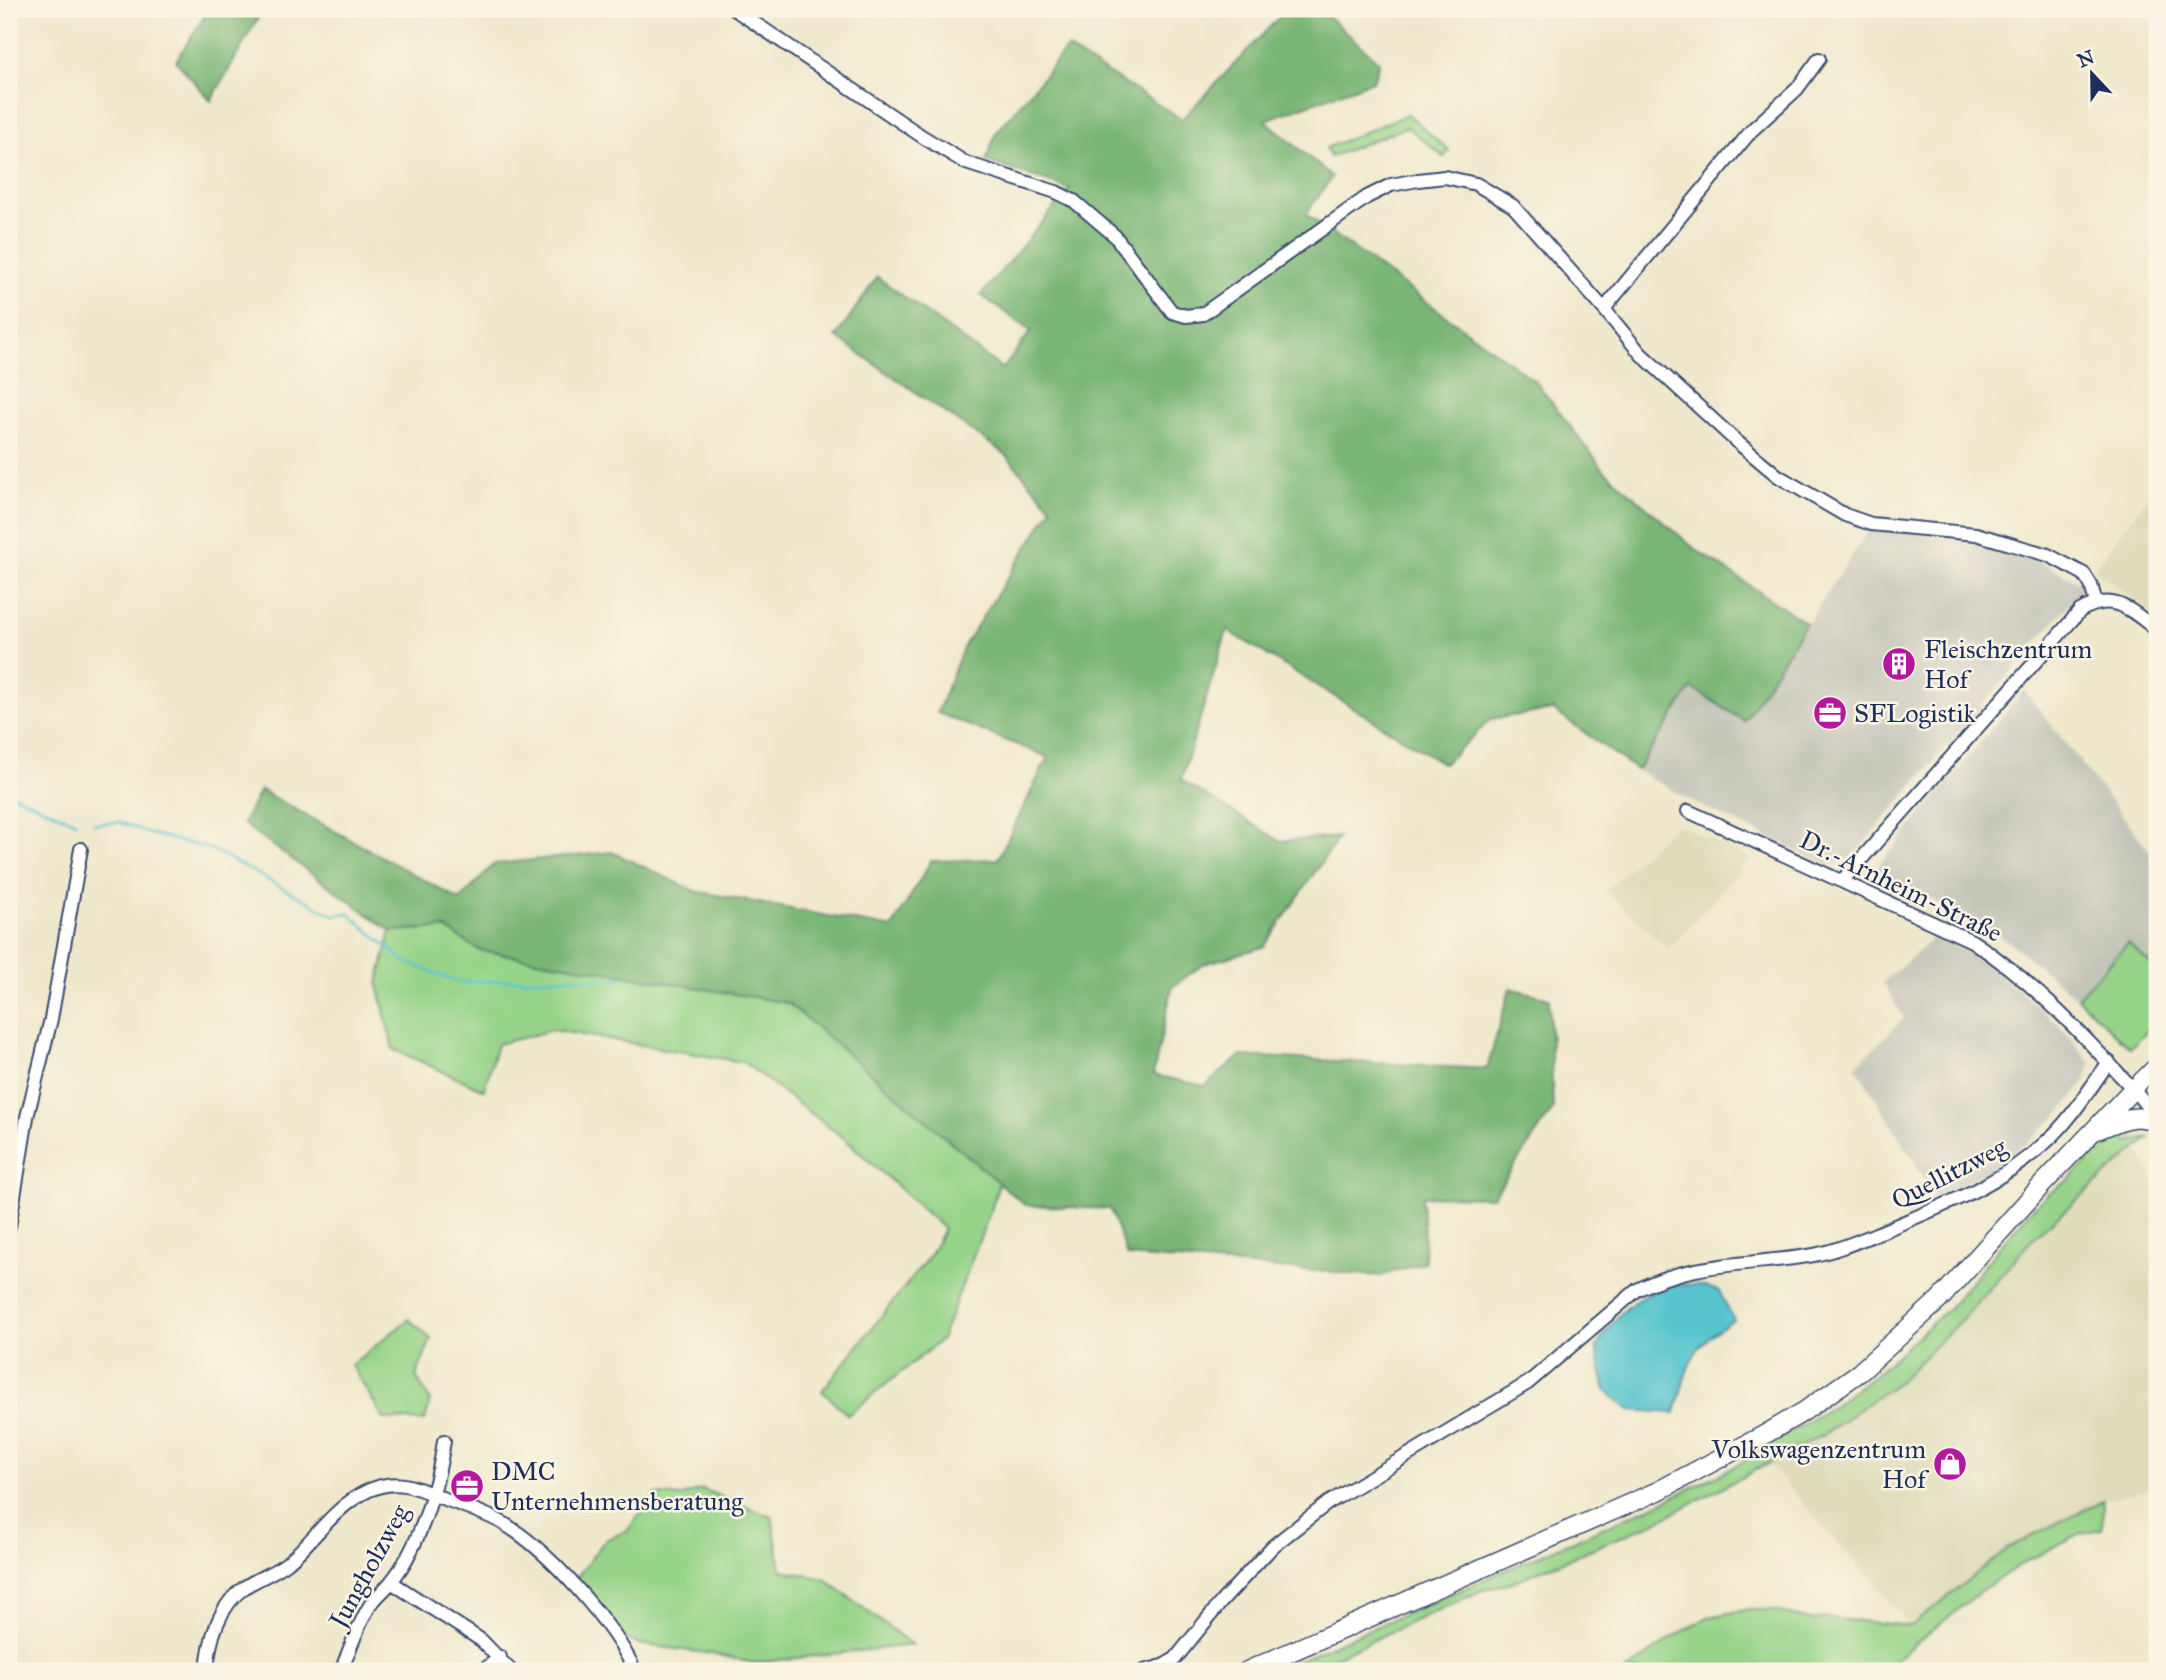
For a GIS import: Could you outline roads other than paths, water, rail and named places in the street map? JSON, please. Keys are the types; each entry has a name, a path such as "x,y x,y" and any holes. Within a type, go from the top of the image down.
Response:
{"highway":[{"path":"1247,1671 1658,1490 1764,1436 1803,1412 1860,1372 1924,1315 2090,1132 2133,1089"},
{"path":"2090,1132 2132,1117 2143,1117 2156,1125"}],"main road":[{"path":"2133,1089 2157,1065"}],"street":[{"path":"734,9 923,137 966,163 1056,192 1074,201 1115,236 1172,312 1186,316 1203,314 1367,197 1391,185 1445,177 1476,184 1513,206 1641,354 1778,476 1845,515 1871,524 1976,534 2048,555 2084,573 2096,603"},
{"path":"1604,309 1752,130 1797,89 1819,59"},
{"path":"1843,880 2080,611 2096,603 2109,601 2125,606 2157,630"},
{"name":"Dr.-Arnheim-Straße","path":"1688,811 1972,941 2042,993 2133,1089 2156,1125"},
{"path":"9,1227 27,1117 51,1019 81,849"},
{"name":"Quellitzweg","path":"1144,1671 1163,1666 1175,1659 1222,1601 1273,1546 1298,1525 1328,1503 1528,1383 1637,1290 1656,1280 1680,1273 1812,1256 1944,1206 1995,1180 2049,1140 2109,1062"},
{"name":"Jungholzweg","path":"341,1671 370,1605 391,1582 419,1532 433,1494 444,1441"},
{"path":"207,1671 216,1624 230,1600 245,1587 285,1564 355,1497 383,1485 411,1484 502,1523 532,1545 564,1575 612,1631 635,1671"},
{"path":"391,1582 481,1640 511,1671"},
{"path":"483,1671 500,1657"}],"water":[{"path":"1674,1284 1700,1285 1719,1291 1734,1320 1698,1348 1687,1370 1675,1413 1630,1410 1606,1391 1596,1348 1612,1324 1628,1307 1647,1295"}],"waterway":[{"path":"9,793 76,822"},
{"path":"94,824 119,822 151,834 211,849 333,915 348,913 404,961 457,982 559,978 621,979"}],"place":[{"name":"Fleischzentrum Hof","path":"1899,664"},
{"name":"SFLogistik","path":"1830,713"},
{"name":"Volkswagenzentrum Hof","path":"1950,1464"},
{"name":"DMC Unternehmensberatung","path":"467,1486"}]}
